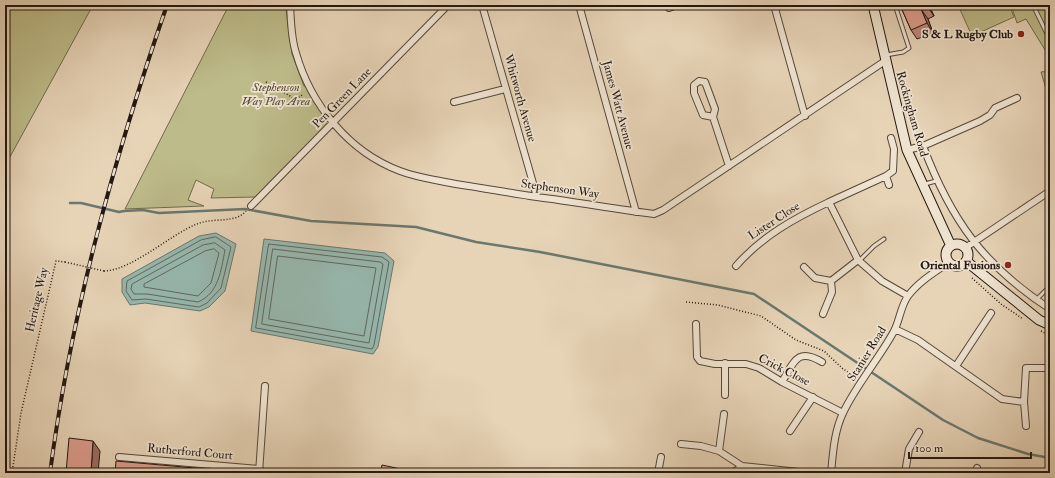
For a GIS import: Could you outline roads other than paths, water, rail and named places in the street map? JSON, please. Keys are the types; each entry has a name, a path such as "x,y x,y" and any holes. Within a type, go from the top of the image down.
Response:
{"street":[{"name":"Stephenson Way","path":"290,5 292,32 296,52 308,84 326,115 359,147 399,171 420,177 500,192 654,214 805,116 885,58"},
{"name":"Pen Green Lane","path":"251,206 448,5"},
{"name":"Whitworth Avenue","path":"482,5 537,197"},
{"name":"James Watt Avenue","path":"579,5 636,212"},
{"path":"667,5 669,8 677,5"},
{"path":"774,5 805,116"},
{"name":"Rockingham Road","path":"873,5 907,150 951,246"},
{"path":"713,117 703,115 694,92 694,85 699,81 705,82 715,109 713,117 729,166"},
{"path":"454,102 505,88"},
{"path":"907,150 923,146 986,118 996,108 1016,98"},
{"path":"889,185 886,176 893,171 894,149 892,138"},
{"path":"923,146 936,181 946,200 972,241 997,268 1036,300 1050,309"},
{"name":"Lister Close","path":"736,266 748,252 764,239 800,216 886,176"},
{"path":"965,248 972,241 1050,191"},
{"path":"829,202 859,261 882,282 908,296"},
{"path":"958,244 965,248 968,255 966,262 957,266 948,262 946,254 951,246 958,244"},
{"path":"804,267 815,278 831,281 859,261"},
{"name":"Stanier Road","path":"831,473 835,438 843,413 864,378 879,358 895,329 900,312 908,296 927,278 948,262"},
{"path":"966,262 1027,311 1050,325"},
{"path":"823,314 832,292 831,281"},
{"path":"1027,311 1036,300"},
{"path":"956,366 991,313"},
{"name":"Crick Close","path":"696,324 697,357 700,361 725,364 746,364 759,368 782,382 843,413"},
{"path":"895,329 918,340 1002,399 1024,402"},
{"path":"782,382 795,361 800,356 807,355 822,362"},
{"path":"725,364 725,395"},
{"path":"1026,426 1024,402 1026,368 1048,368"},
{"path":"259,471 265,386"},
{"path":"790,431 813,397"},
{"path":"720,451 724,414"},
{"path":"905,473 909,449 918,432"},
{"path":"681,444 701,446 720,451 742,466 808,473"},
{"path":"658,473 661,457"},
{"name":"Rutherford Court","path":"119,458 259,471"},
{"path":"733,473 742,466"}],"lane":[{"path":"885,58 903,52 909,48 895,5"},
{"path":"1033,5 1050,40"},
{"path":"923,185 936,181"},
{"path":"859,261 874,246 884,239"},
{"path":"1036,300 1050,286"},
{"path":"259,471 274,473"}],"water":[{"path":"216,233 236,244 225,291 209,307 200,311 145,303 130,305 122,292 122,279 199,236"},
{"path":"264,239 385,253 394,261 378,347 373,354 251,331"}],"waterway":[{"path":"70,203 81,203 119,212 143,210 159,213 245,209 311,221 416,227 476,242 540,252 754,294 943,420 978,438 1028,454 1050,458"}],"railway":[{"path":"50,473 70,354 96,236 129,120 167,5"}],"place":[{"name":"S & L Rugby Club","path":"1021,34"},
{"name":"Oriental Fusions","path":"1008,265"}],"park label":[{"name":"Stephenson Way Play Area","path":"276,94"}]}
